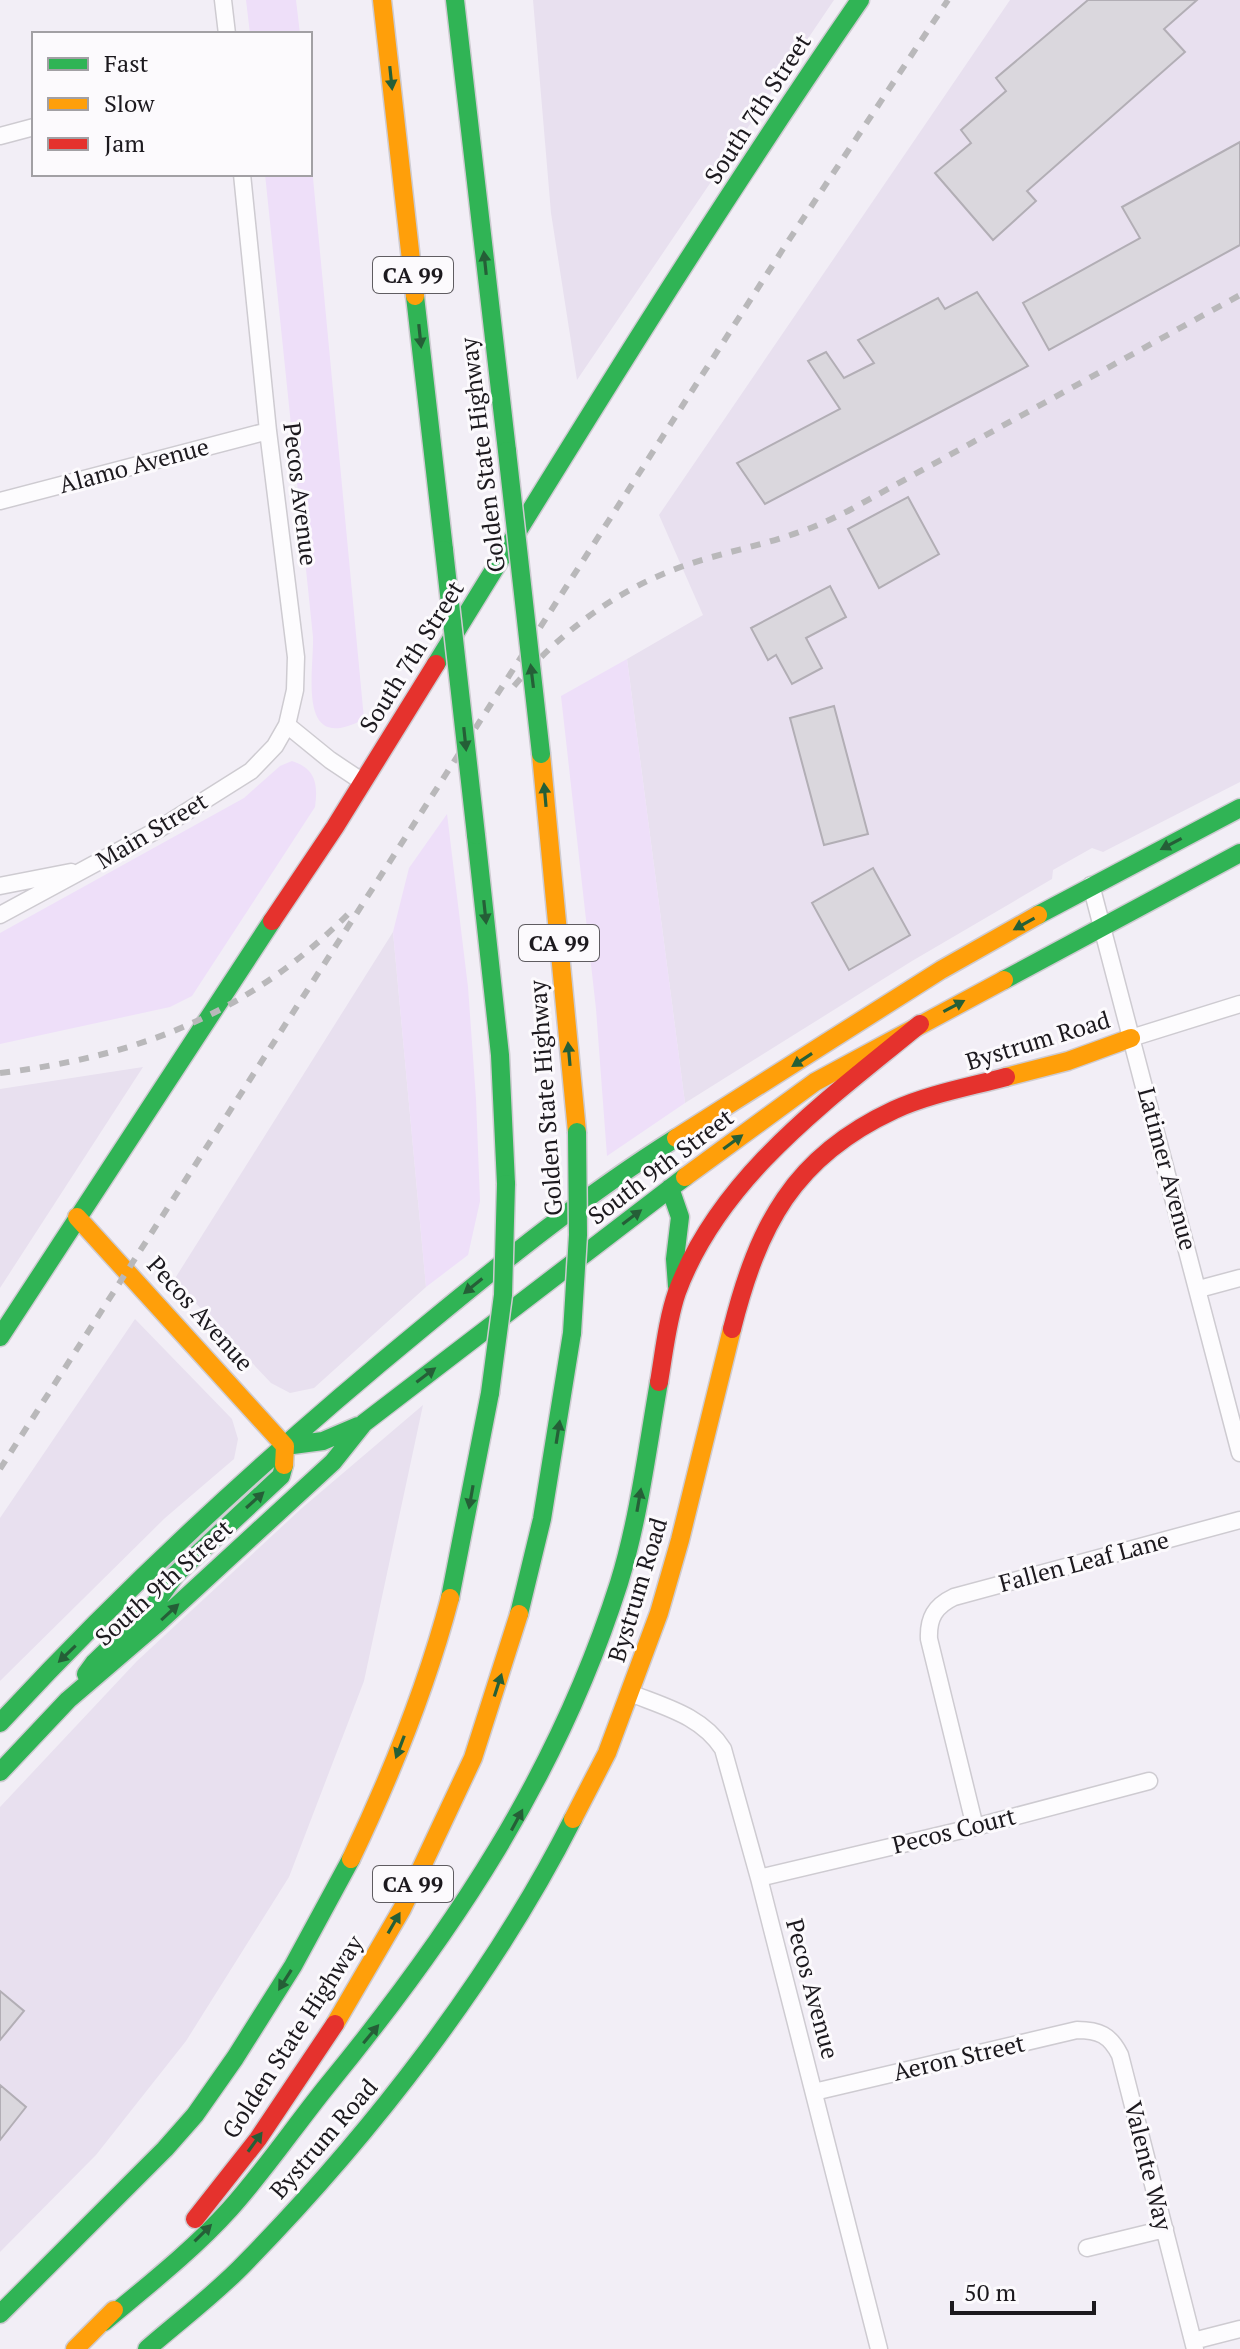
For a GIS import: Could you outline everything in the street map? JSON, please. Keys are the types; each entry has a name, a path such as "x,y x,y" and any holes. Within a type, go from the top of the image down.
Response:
{"main road":[{"name":"Golden State Highway","path":"0,2314 183,2129 216,2086 289,1973 329,1903 364,1830 410,1719 448,1603 490,1393 503,1295 506,1184 500,1055 382,0"},
{"name":"Golden State Highway","path":"75,2349 104,2322 217,2193 258,2139 335,2023 402,1909 473,1758 504,1666 542,1519 572,1333 578,1235 577,1132 541,754 455,0"},
{"name":"South 7th Street","path":"0,1337 363,782 571,444 860,0"},
{"name":"South 9th Street","path":"0,1723 201,1522 343,1393 541,1231 624,1171 941,970 1091,885 1240,808"},
{"name":"South 9th Street","path":"0,1772 68,1700 159,1622 333,1462 364,1423 659,1180 815,1082 1240,853"},
{"path":"104,2322 173,2264 242,2195 411,1983 471,1898 508,1837 566,1723 611,1604 639,1503 662,1364 678,1291 724,1206 749,1174 777,1145 920,1024"},
{"name":"Bystrum Road","path":"147,2349 246,2263 388,2104 483,1970 553,1859 607,1753 659,1613 745,1278 763,1235 802,1174 831,1147 894,1110 1068,1061 1131,1038"},
{"path":"624,1171 641,1171 659,1180 679,1206 682,1223 675,1257 678,1291"},
{"name":"Pecos Avenue","path":"77,1217 285,1446"},
{"path":"68,1700 94,1663 155,1604 176,1574 281,1476 285,1446 309,1446 329,1441 364,1423"},
{"path":"0,2295 91,2225"}],"street":[{"path":"223,0 227,32"},
{"path":"0,136 32,128"},
{"name":"Pecos Avenue","path":"242,176 268,431 296,657 295,690 287,725"},
{"name":"Alamo Avenue","path":"0,501 268,431"},
{"path":"287,725 363,782"},
{"name":"Main Street","path":"0,915 159,829 251,771 275,746 287,725"},
{"path":"0,886 88,869"},
{"name":"Latimer Avenue","path":"1091,885 1240,1453"},
{"name":"Bystrum Road","path":"1131,1038 1240,1004"},
{"path":"1199,1289 1240,1278"},
{"name":"Fallen Leaf Lane","path":"975,1827 929,1639 928,1625 933,1613 942,1603 954,1597 1240,1520"},
{"name":"Pecos Avenue","path":"630,1693 678,1713 712,1733 723,1749 879,2349"},
{"name":"Pecos Court","path":"759,1878 975,1827 1149,1781"},
{"name":"Aeron Street","path":"814,2092 1077,2030 1104,2034"},
{"name":"Valente Way","path":"1104,2034 1114,2042 1120,2055 1194,2345"},
{"path":"1087,2248 1165,2229"},
{"path":"1194,2345 1240,2329"}],"shaded area":[{"path":"246,0 296,0 300,32 250,32"},
{"path":"533,0 834,0 577,380 551,213"},
{"path":"1010,0 1240,0 1240,782 1103,852 1092,848 1053,870 1052,879 912,961 685,1103 627,659 703,615 659,515"},
{"path":"312,167 364,719 342,728 327,727 318,719 312,689 313,637 265,176 312,176"},
{"path":"627,659 685,1103 607,1156 596,1009 561,696"},
{"path":"292,761 306,768 314,778 315,807 192,996 170,1007 0,1044 0,933 244,798 280,766"},
{"path":"447,814 468,987 480,1201 468,1255 426,1287 393,932 409,868"},
{"path":"393,932 426,1287 314,1388 290,1393 271,1383 174,1280"},
{"path":"143,1067 0,1288 0,1089"},
{"path":"135,1319 232,1419 238,1439 234,1459 165,1518 0,1681 0,1518"},
{"path":"423,1405 364,1681 289,1877 186,2041 96,2155 0,2252 0,1807 137,1661 302,1508"}],"building":[{"path":"1088,0 1197,0 1164,29 1185,52 1027,191 1036,201 993,240 935,173 971,143 961,130 1006,91 996,78"},
{"path":"1240,142 1240,245 1049,350 1023,303 1140,238 1122,207"},
{"path":"977,292 1028,366 765,504 737,463 840,409 808,361 826,352 844,378 874,363 858,340 938,298 945,309"},
{"path":"908,497 939,554 879,588 848,529"},
{"path":"830,586 846,617 806,638 822,668 792,684 776,655 768,660 751,628"},
{"path":"834,706 868,834 824,845 790,718"},
{"path":"873,868 910,935 849,970 812,903"},
{"path":"0,1991 24,2011 0,2040"},
{"path":"0,2085 26,2107 0,2140"}],"railway":[{"path":"0,1469 783,249 948,0"},
{"path":"514,686 549,649 588,616 631,589 678,568 814,527 848,511 1240,295"},
{"path":"0,1073 101,1055 192,1023 235,1002 275,976 315,945 353,909"}],"traffic: fast":[{"path":"455,0 507,451"},
{"path":"436,664 696,246 860,0"},
{"path":"415,296 444,550"},
{"path":"507,451 541,754"},
{"path":"444,550 476,835"},
{"path":"1038,915 1240,808"},
{"path":"476,835 500,1055 506,1184"},
{"path":"1004,980 1240,853"},
{"path":"0,1337 272,921"},
{"path":"572,1333 578,1235 577,1132"},
{"path":"0,1723 152,1567 314,1420 517,1252 579,1204 676,1138"},
{"path":"0,1772 68,1700 159,1622 333,1462 364,1423 685,1177"},
{"path":"490,1393 503,1295 506,1184"},
{"path":"670,1188 680,1217 675,1259 677,1286"},
{"path":"519,1614 542,1519 572,1333"},
{"path":"104,2322 185,2254 243,2194 417,1969 497,1849 565,1721 619,1583 637,1509 659,1382"},
{"path":"450,1598 490,1393"},
{"path":"285,1446 323,1441 358,1426"},
{"path":"86,1674 155,1604 176,1574 281,1476 284,1465"},
{"path":"147,2349 247,2261 384,2107 506,1937 573,1819"},
{"path":"0,2314 195,2115 293,1966 351,1859"}],"traffic: slow":[{"path":"382,0 415,296"},
{"path":"541,754 577,1132"},
{"path":"676,1138 941,970 1038,915"},
{"path":"685,1177 815,1082 1004,980"},
{"path":"1006,1077 1068,1061 1131,1038"},
{"path":"77,1217 285,1446 284,1465"},
{"path":"573,1819 607,1753 659,1613 732,1329"},
{"path":"351,1859 406,1731 450,1598"},
{"path":"335,2024 402,1909 473,1758 519,1614"},
{"path":"75,2349 114,2310"}],"traffic: jam":[{"path":"272,921 335,827 436,664"},
{"path":"659,1382 677,1292 696,1250 720,1212 780,1143 920,1024"},
{"path":"732,1329 742,1292 768,1227 805,1173 830,1150 859,1129 907,1104 1006,1077"},
{"path":"195,2219 258,2139 335,2024"}]}
